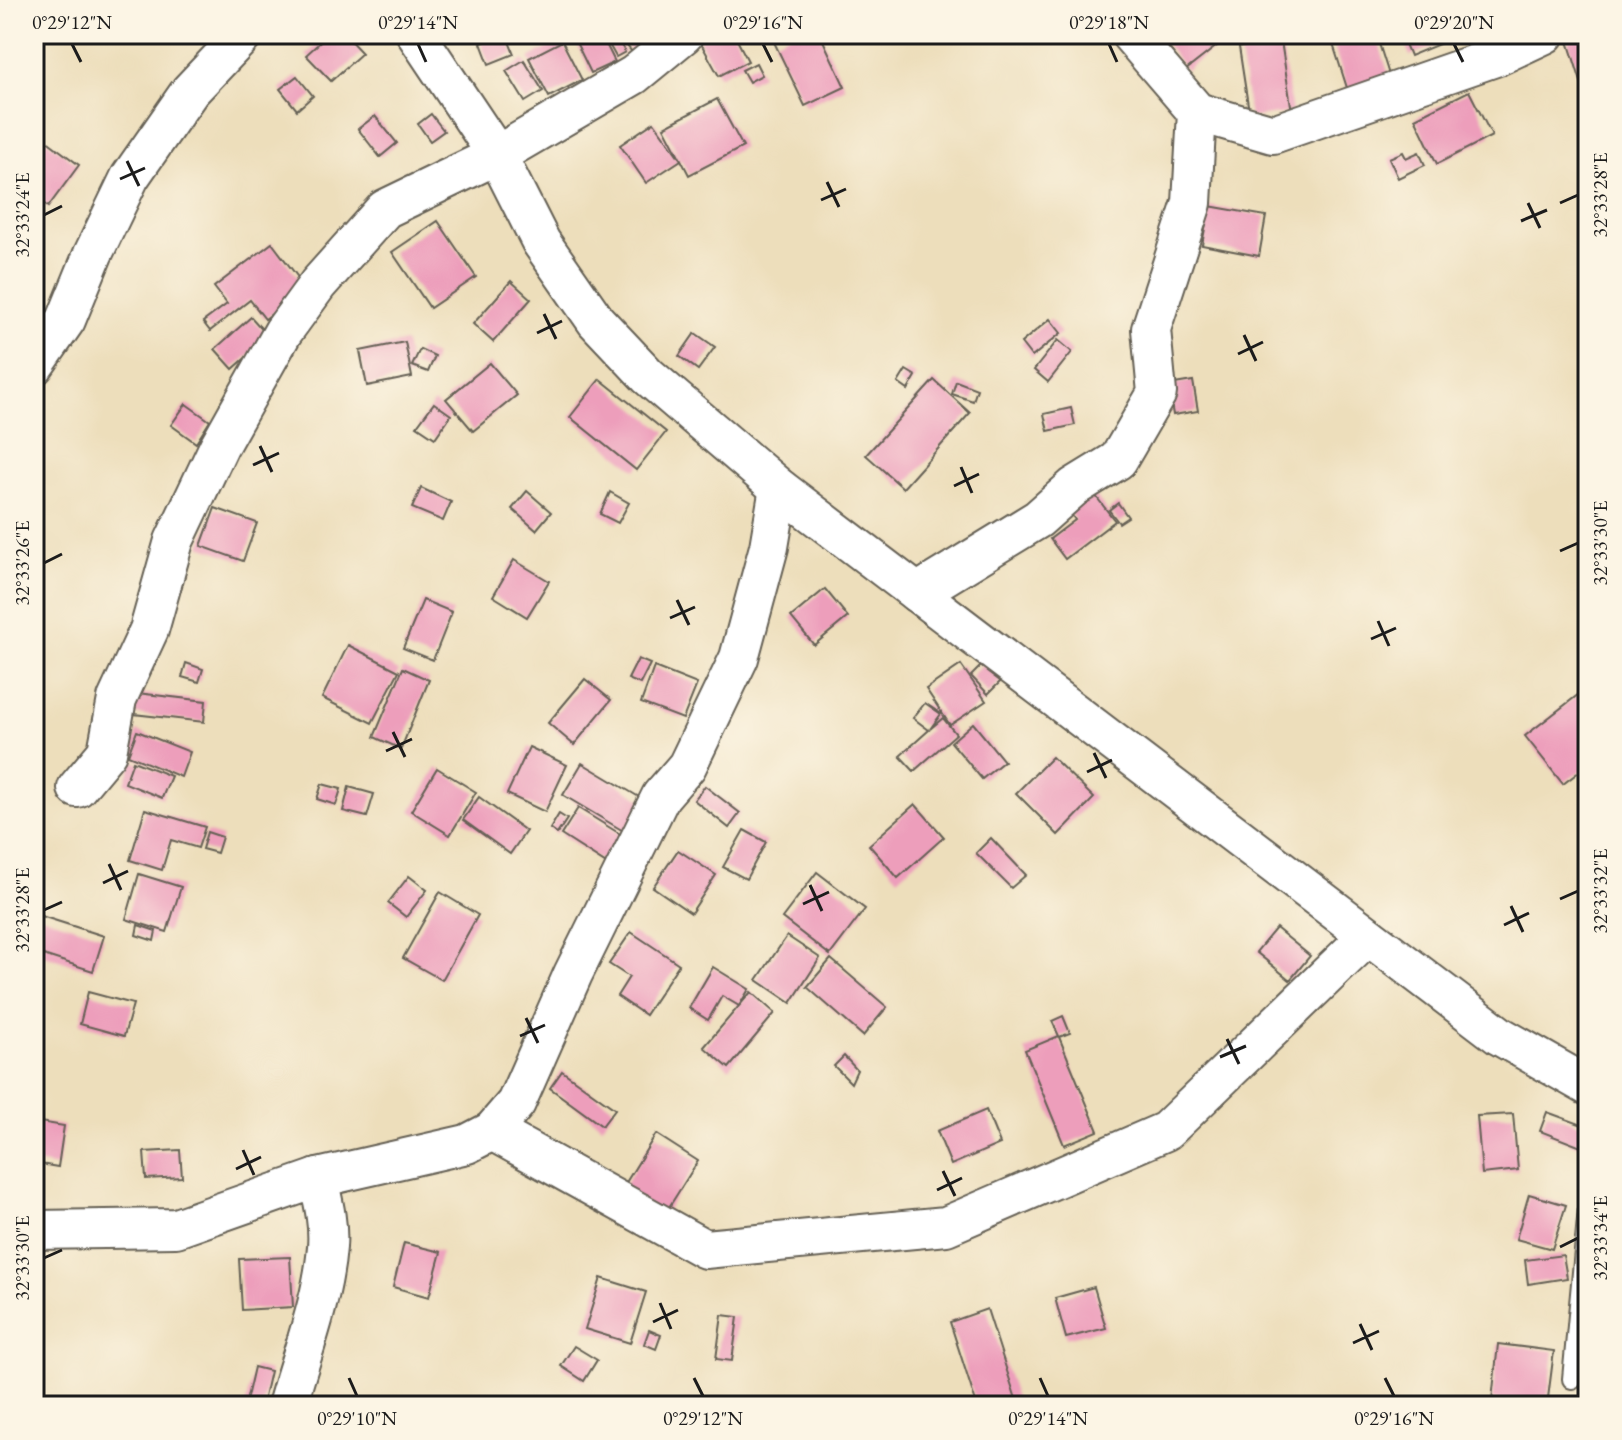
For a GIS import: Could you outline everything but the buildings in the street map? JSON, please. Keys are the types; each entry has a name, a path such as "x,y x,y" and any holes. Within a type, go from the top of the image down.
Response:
{"street":[{"path":"34,366 66,320 130,177 190,91 244,34"},
{"path":"416,34 497,155 541,242 596,321 648,376 779,488 1500,1036 1588,1086"},
{"path":"77,788 107,752 117,699 149,630 174,541 219,446 283,332 318,284 385,209 497,155 634,75 684,34"},
{"path":"1130,34 1197,112 1273,134 1498,56 1545,34"},
{"path":"917,593 1038,519 1074,487 1118,460 1126,447 1157,393 1151,329 1192,203 1197,112"},
{"path":"34,1230 176,1228 318,1178 467,1144 492,1131 516,1103 562,999 661,796 687,766 739,658 769,547 779,488"},
{"path":"492,1131 705,1249 946,1226 1166,1131 1368,936"},
{"path":"287,1406 319,1292 327,1247 326,1213 318,1178"}],"lane":[{"path":"1572,1379 1588,1208"}]}
